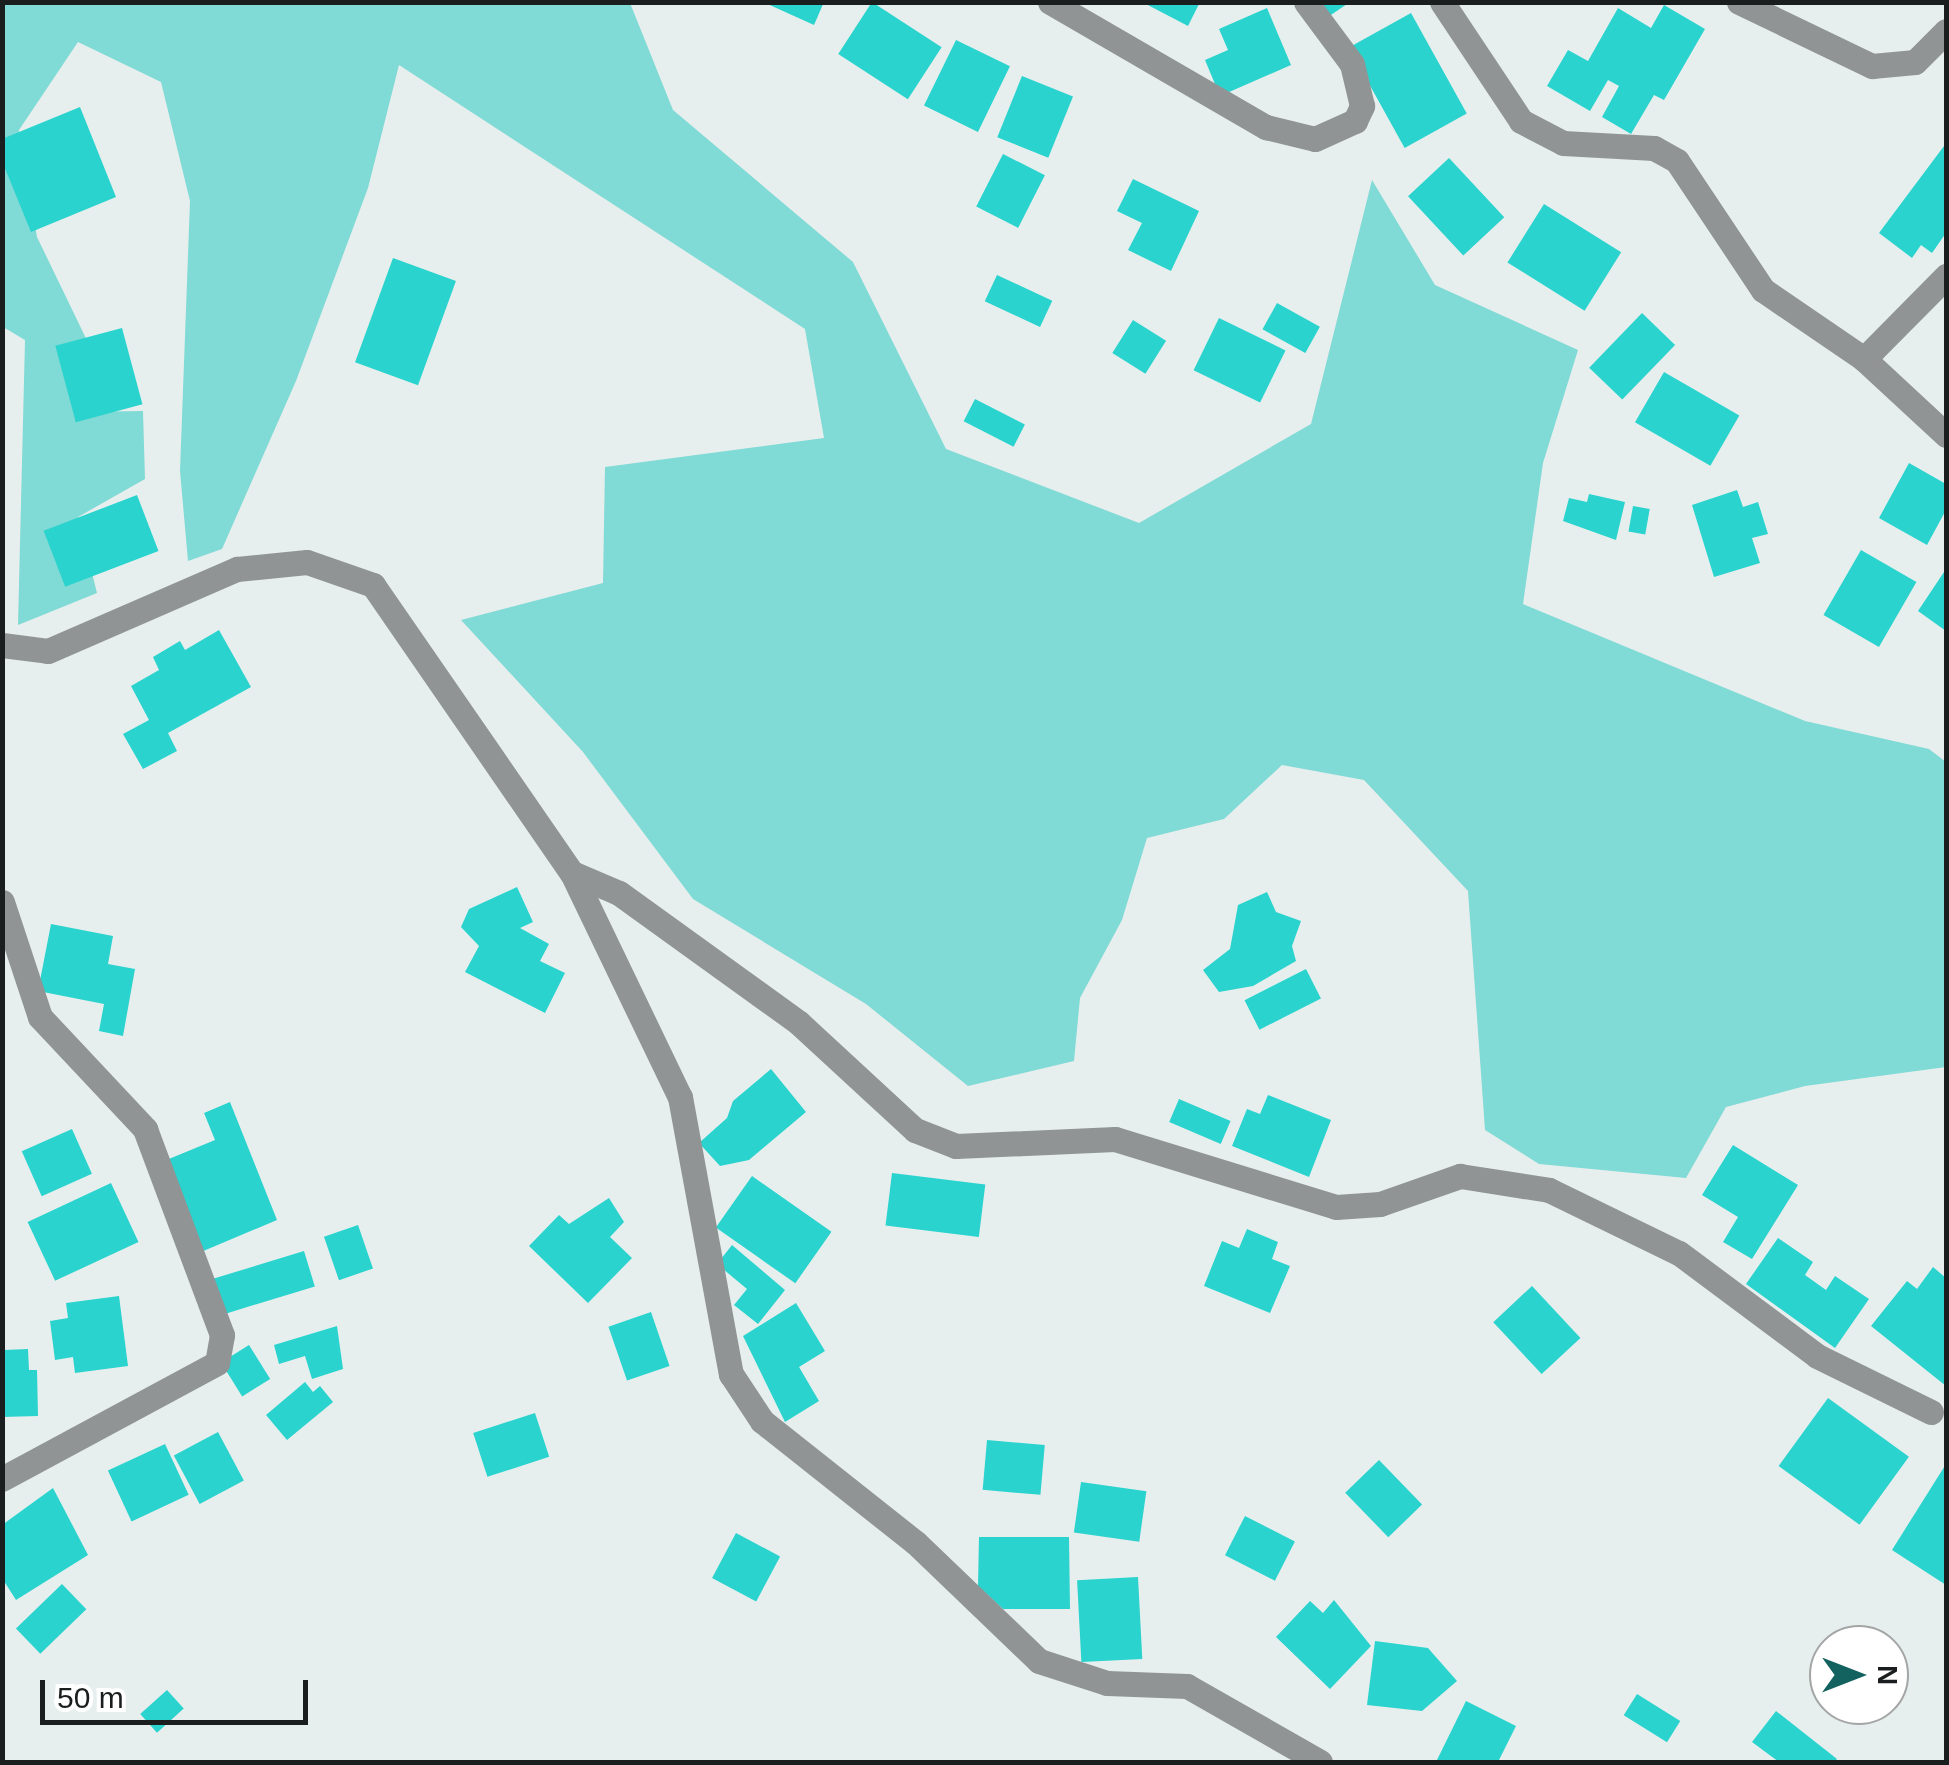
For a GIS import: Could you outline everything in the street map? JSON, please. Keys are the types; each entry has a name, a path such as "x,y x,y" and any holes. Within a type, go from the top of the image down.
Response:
{"street":[{"path":"1050,2 1266,126 1315,139 1354,121 1362,106 1352,64 1306,2"},
{"path":"1442,2 1521,121 1564,143 1654,148 1677,161 1764,290 1864,360 1946,435"},
{"path":"1739,2 1872,66 1915,62 1946,30"},
{"path":"1864,360 1946,276"},
{"path":"2,644 48,651 237,568 307,562 373,585 572,872 680,1096 732,1374 762,1421 916,1543 1040,1661 1107,1683 1187,1686 1290,1756 1320,1762"},
{"path":"572,872 619,893 799,1023 915,1130 956,1146 1116,1139 1336,1207 1380,1204 1460,1176 1549,1190 1678,1253 1818,1356 1932,1412"},
{"path":"2,902 40,1016 144,1129 222,1335 217,1362 2,1479"}],"shaded area":[{"path":"3,3 630,3 673,110 853,262 946,449 1139,523 1311,424 1372,180 1435,285 1578,350 1543,463 1523,604 1805,721 1929,749 1946,762 1946,1067 1805,1086 1726,1107 1686,1178 1539,1164 1485,1130 1468,891 1364,780 1282,765 1224,819 1147,838 1122,920 1080,998 1074,1061 968,1086 866,1004 693,899 583,752 461,620 603,583 605,467 824,438 805,329 399,65 368,188 296,381 222,549 188,561 180,471 190,201 161,82 78,42 19,130 37,237 95,357 80,412 143,411 145,479 78,517 97,593 18,625 25,340 3,327"}],"building":[{"path":"763,2 824,2 814,25"},
{"path":"872,2 942,47 908,99 838,54"},
{"path":"1142,2 1200,2 1188,26"},
{"path":"1310,2 1350,2 1322,21"},
{"path":"1664,5 1705,29 1664,100 1654,95 1631,134 1602,117 1619,86 1608,80 1590,111 1547,86 1568,50 1588,61 1618,8 1651,28"},
{"path":"1267,8 1291,65 1220,96 1205,60 1228,50 1219,29"},
{"path":"1411,13 1467,114 1405,148 1349,47"},
{"path":"956,40 1010,66 978,132 924,106"},
{"path":"1022,76 1073,97 1048,158 997,137"},
{"path":"80,107 116,197 31,232 2,161 2,139"},
{"path":"1944,146 1946,233 1932,253 1921,245 1912,258 1879,233"},
{"path":"1003,154 1045,175 1018,228 976,207"},
{"path":"1449,158 1504,217 1463,255 1408,196"},
{"path":"1133,179 1199,211 1171,271 1128,250 1142,223 1117,211"},
{"path":"1544,204 1621,252 1585,311 1507,263"},
{"path":"393,258 456,281 418,385 355,362"},
{"path":"997,275 1052,301 1040,327 985,301"},
{"path":"1277,303 1320,327 1305,353 1262,329"},
{"path":"1642,313 1675,345 1622,400 1589,368"},
{"path":"1219,318 1286,350 1260,403 1194,370"},
{"path":"1133,320 1166,341 1145,374 1112,353"},
{"path":"122,328 142,404 76,422 55,346"},
{"path":"1664,372 1739,415 1710,466 1635,422"},
{"path":"975,399 1025,424 1014,447 964,421"},
{"path":"1909,463 1946,484 1946,510 1927,545 1879,518"},
{"path":"1737,490 1743,507 1758,502 1768,534 1752,538 1760,563 1714,577 1692,505"},
{"path":"1589,494 1625,502 1616,540 1563,521 1569,498 1587,502"},
{"path":"137,495 159,551 65,587 44,531"},
{"path":"1633,506 1650,509 1645,535 1628,532"},
{"path":"1861,550 1916,582 1879,647 1824,615"},
{"path":"1946,569 1946,631 1918,611"},
{"path":"219,630 251,687 168,733 177,751 143,769 123,734 149,720 131,686 159,670 153,657 180,641 185,650"},
{"path":"517,887 533,922 520,928 549,944 540,961 565,973 545,1013 465,972 479,946 461,927 469,909"},
{"path":"1267,892 1276,912 1301,921 1292,946 1296,961 1253,986 1219,992 1203,970 1230,949 1238,905"},
{"path":"51,924 113,936 108,964 135,969 123,1036 99,1031 104,1004 38,991"},
{"path":"1306,969 1321,998 1260,1030 1245,1000"},
{"path":"771,1069 806,1112 749,1160 720,1166 699,1143 727,1118 733,1101"},
{"path":"1268,1095 1331,1120 1309,1177 1232,1146 1247,1109 1260,1114"},
{"path":"1179,1099 1231,1121 1221,1144 1169,1122"},
{"path":"230,1102 277,1220 201,1252 164,1161 215,1140 204,1113"},
{"path":"72,1129 92,1174 42,1196 22,1151"},
{"path":"1733,1145 1798,1185 1752,1259 1723,1242 1738,1217 1702,1195"},
{"path":"892,1173 985,1184 979,1237 886,1226"},
{"path":"752,1176 831,1232 795,1283 716,1228"},
{"path":"111,1183 138,1242 55,1281 28,1222"},
{"path":"609,1198 624,1222 610,1237 632,1258 588,1303 529,1246 559,1215 569,1224"},
{"path":"358,1225 373,1268 339,1280 324,1237"},
{"path":"1247,1229 1278,1242 1272,1259 1290,1266 1270,1313 1204,1286 1222,1241 1239,1248"},
{"path":"1778,1238 1813,1262 1805,1275 1826,1290 1835,1276 1869,1299 1835,1348 1746,1284"},
{"path":"732,1245 785,1290 758,1324 734,1305 747,1289 717,1264"},
{"path":"304,1251 315,1286 224,1314 213,1279"},
{"path":"1933,1267 1946,1278 1946,1386 1871,1326 1907,1281 1917,1289"},
{"path":"1532,1286 1580,1338 1542,1374 1493,1322"},
{"path":"119,1296 128,1366 75,1373 73,1357 55,1360 50,1321 68,1318 66,1303"},
{"path":"796,1303 825,1351 799,1367 819,1401 785,1422 743,1336"},
{"path":"651,1312 670,1366 627,1381 608,1327"},
{"path":"337,1326 343,1369 312,1379 305,1356 279,1364 274,1345"},
{"path":"249,1345 270,1379 242,1396 221,1362"},
{"path":"28,1349 29,1370 37,1370 38,1416 2,1417 4,1350"},
{"path":"305,1382 313,1392 320,1386 333,1402 287,1440 266,1415"},
{"path":"1828,1398 1909,1457 1860,1525 1779,1466"},
{"path":"535,1413 549,1457 487,1477 473,1433"},
{"path":"218,1432 244,1481 200,1504 174,1455"},
{"path":"987,1440 1045,1445 1040,1495 983,1490"},
{"path":"165,1444 189,1495 132,1521 108,1471"},
{"path":"1379,1460 1422,1505 1388,1537 1345,1493"},
{"path":"1946,1464 1946,1585 1892,1550"},
{"path":"1081,1482 1146,1491 1139,1542 1074,1533"},
{"path":"53,1488 88,1555 16,1600 2,1578 2,1525"},
{"path":"1245,1516 1295,1541 1275,1581 1225,1555"},
{"path":"736,1533 780,1556 756,1602 712,1578"},
{"path":"979,1537 1069,1537 1070,1609 1003,1609 978,1586"},
{"path":"1138,1577 1142,1659 1081,1662 1077,1580"},
{"path":"62,1584 86,1609 40,1654 16,1628"},
{"path":"1334,1600 1371,1646 1330,1689 1276,1637 1310,1601 1323,1613"},
{"path":"1375,1641 1428,1648 1457,1681 1422,1711 1367,1705"},
{"path":"167,1690 184,1709 157,1733 140,1714"},
{"path":"1637,1694 1680,1721 1667,1742 1624,1715"},
{"path":"1466,1701 1516,1726 1498,1762 1436,1762"},
{"path":"1776,1711 1837,1759 1779,1762 1752,1742"}]}
